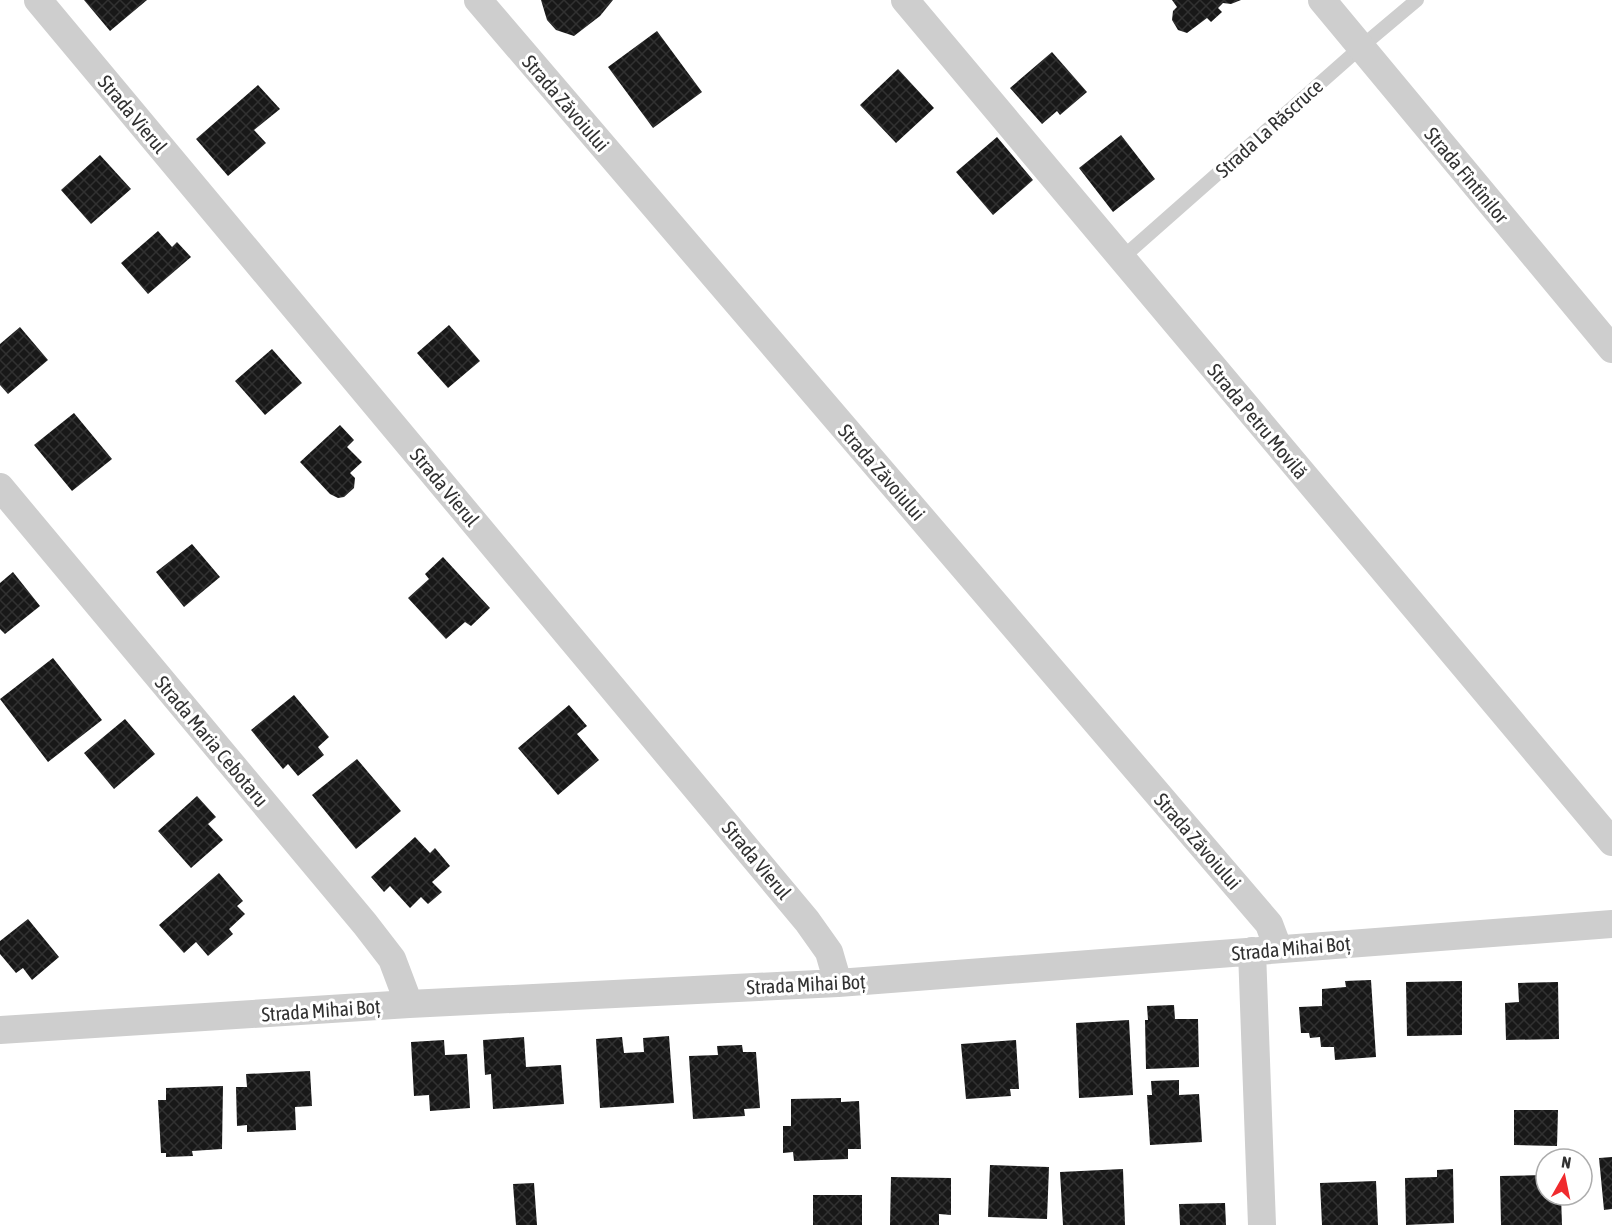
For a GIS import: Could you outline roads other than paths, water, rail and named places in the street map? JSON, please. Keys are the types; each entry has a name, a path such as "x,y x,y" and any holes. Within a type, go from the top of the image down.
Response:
{"street":[{"name":"Strada Vierul","path":"38,0 807,921 829,952 838,983"},
{"name":"Strada Zăvoiului","path":"478,0 1269,924 1265,950"},
{"name":"Strada Petru Movilă","path":"905,0 1612,842"},
{"name":"Strada Fîntînilor","path":"1322,0 1612,349"},
{"name":"Strada Maria Cebotaru","path":"0,487 392,959 410,1004"},
{"name":"Strada Mihai Boț","path":"0,1030 410,1004 838,983 1612,924"},
{"path":"1262,1225 1265,950"}],"lane":[{"name":"Strada La Răscruce","path":"1122,258 1417,0"}]}
